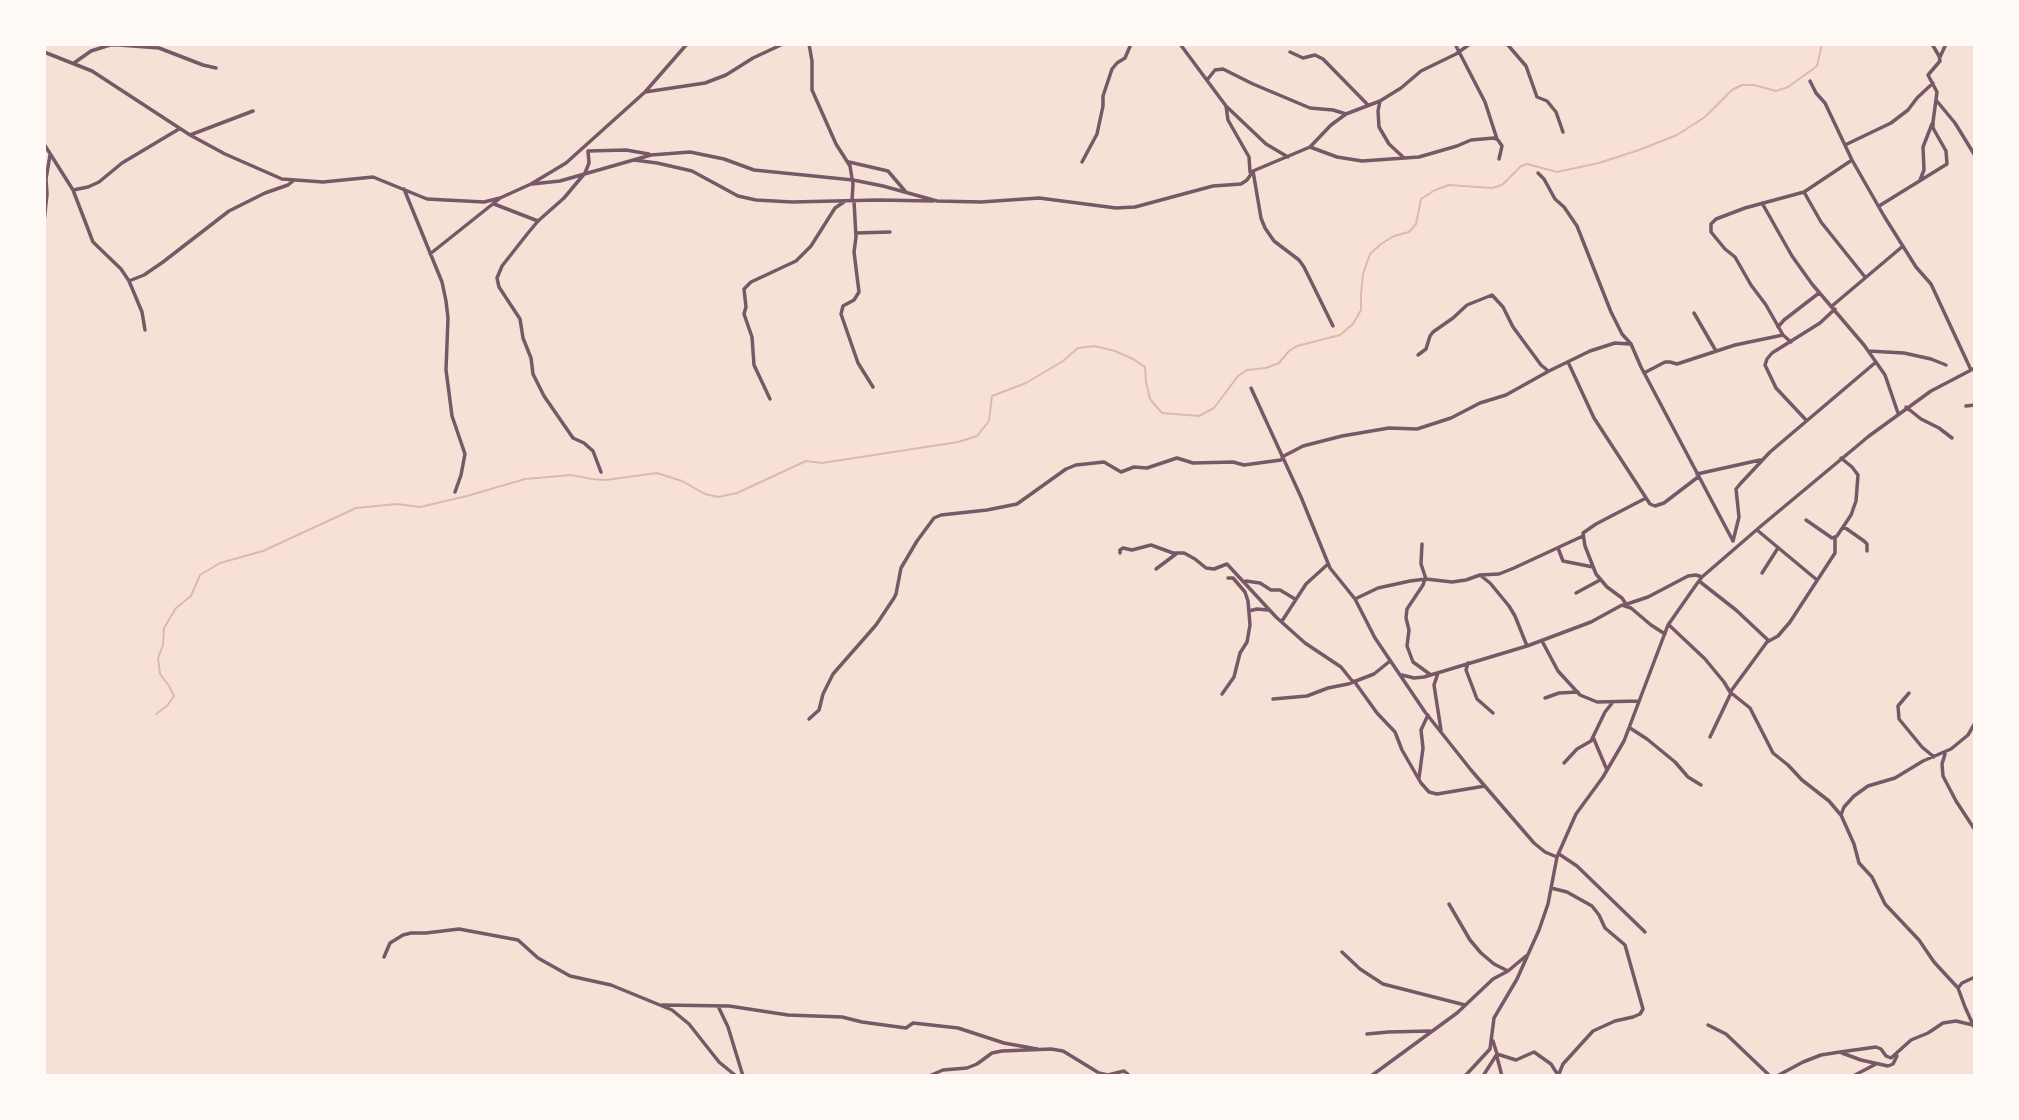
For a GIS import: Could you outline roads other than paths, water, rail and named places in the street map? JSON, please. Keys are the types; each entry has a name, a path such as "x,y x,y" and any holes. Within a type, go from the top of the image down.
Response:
{"street":[{"path":"74,63 91,51 118,44 156,47 216,68"},
{"path":"44,52 102,77 179,129 270,174 294,180 323,182 373,177 420,197 484,202 532,184 585,150 645,92 687,44"},
{"path":"645,92 705,83 726,75 752,58 783,44"},
{"path":"809,44 812,90 836,144 849,162 853,180 856,233 854,247 859,292 854,300 843,306 841,314 858,363 873,387"},
{"path":"1082,162 1097,134 1103,106 1102,96 1112,69 1125,58 1131,44"},
{"path":"1180,44 1226,106 1266,144 1288,157"},
{"path":"1455,44 1485,103 1502,146 1499,159"},
{"path":"632,160 692,171 746,198 792,202 981,202 1039,198 1126,209 1213,186 1241,184 1252,173 1310,147 1346,114 1380,101 1421,71 1469,44"},
{"path":"1507,44 1526,66 1537,97 1548,102 1556,112 1563,132"},
{"path":"1932,44 1940,57"},
{"path":"1919,182 1924,170 1923,147 1933,122 1937,91 1928,75 1940,61 1946,44"},
{"path":"1290,52 1303,58 1311,55 1323,59 1368,104"},
{"path":"1207,80 1215,70 1223,69 1310,108 1346,114"},
{"path":"1810,81 1825,103 1852,160 1879,206 1916,267 1931,284 1975,374"},
{"path":"1845,145 1891,122 1908,110 1933,83"},
{"path":"1936,100 1955,123 1974,154"},
{"path":"1380,101 1379,127 1394,150 1405,158"},
{"path":"1226,106 1228,120 1249,156 1265,228 1274,241 1301,263 1333,326"},
{"path":"190,135 253,111"},
{"path":"1879,206 1947,164 1946,151 1933,122"},
{"path":"73,190 99,182 122,163 179,129"},
{"path":"1310,147 1362,161 1425,156 1476,139 1497,139"},
{"path":"44,144 73,190 93,242 129,281 142,312 145,330"},
{"path":"585,150 626,150 651,155"},
{"path":"585,150 589,163 585,173 564,198 538,221 502,266 497,282 520,319 523,338 533,363 533,374 544,396 573,438 593,451 601,472"},
{"path":"532,184 560,181 651,155 690,152 724,159 763,172 853,180 937,201"},
{"path":"44,222 45,175 51,153"},
{"path":"1791,342 1783,335 1735,257 1725,249 1710,228 1716,219 1762,202 1804,192 1852,160"},
{"path":"849,162 888,172 907,193"},
{"path":"1538,173 1555,199 1572,217 1611,312 1622,334 1631,344 1733,541"},
{"path":"129,281 163,262 229,211 294,180"},
{"path":"404,189 445,292 448,318 446,370 452,415 465,454 455,492"},
{"path":"1804,192 1821,222 1865,277"},
{"path":"430,254 500,198"},
{"path":"770,399 754,365 752,337 744,313 744,289 751,282 790,265 800,257 811,246 835,208 846,201"},
{"path":"1762,202 1791,256 1876,362 1888,382 1898,413"},
{"path":"494,204 538,221"},
{"path":"856,233 890,232"},
{"path":"1807,420 1776,388 1765,365 1767,359 1820,323 1865,277 1904,246"},
{"path":"44,262 44,277"},
{"path":"1778,327 1819,293"},
{"path":"1418,355 1426,349 1433,332 1467,305 1492,295 1503,307 1513,327 1541,365 1549,371"},
{"path":"1694,313 1716,351"},
{"path":"1644,373 1665,362 1677,364 1735,345 1783,335"},
{"path":"808,719 818,710 833,674 876,625 894,598 901,568 934,518 1017,504 1066,469 1076,465 1104,462 1121,472 1134,467 1147,468 1177,458 1193,463 1233,462 1244,465 1282,459 1297,448 1342,436 1389,428 1412,429 1451,418 1480,403 1506,395 1590,351 1615,343 1631,344"},
{"path":"1868,351 1904,353 1946,365"},
{"path":"1568,362 1594,418 1650,504 1659,506 1675,496 1698,475 1762,459"},
{"path":"1733,550 1739,521 1736,489 1762,459 1876,362"},
{"path":"1465,1076 1490,1049 1494,1018 1529,954 1548,904 1558,856 1576,814 1607,770 1630,728 1668,625 1701,579 1841,458 1898,413 1931,391 1974,369"},
{"path":"1251,388 1301,497 1328,564 1355,599 1375,638 1427,715 1534,843 1545,852 1577,866 1645,932"},
{"path":"1966,406 1975,405"},
{"path":"1906,407 1952,438"},
{"path":"1710,737 1731,693 1769,641 1787,626 1835,553 1835,538 1855,507 1858,475 1841,458"},
{"path":"1355,599 1387,586 1425,579 1457,582 1480,575 1505,572 1583,536 1586,530 1646,498"},
{"path":"1806,520 1835,538"},
{"path":"1844,527 1867,544 1867,551"},
{"path":"1756,530 1817,580"},
{"path":"1583,536 1592,567 1600,580 1628,606 1665,634"},
{"path":"1422,544 1421,564 1425,579 1407,609 1407,646 1413,662 1431,675"},
{"path":"1120,554 1123,548 1132,550 1151,545 1184,553 1206,568 1214,569 1227,564 1269,610 1305,643 1341,667 1395,732 1402,750 1429,792 1437,794 1485,786"},
{"path":"1558,548 1563,561 1592,567"},
{"path":"1762,573 1777,548"},
{"path":"1156,569 1178,553"},
{"path":"1282,622 1306,584 1328,564"},
{"path":"1480,575 1490,583 1515,615 1527,646"},
{"path":"1400,675 1414,678 1431,675 1542,641 1591,622 1617,607 1628,606 1688,576 1696,575 1769,641"},
{"path":"1222,694 1234,677 1240,653 1247,642 1250,625 1245,592 1233,578 1228,578"},
{"path":"1243,580 1260,583 1271,590 1280,590 1295,599"},
{"path":"1576,593 1600,580"},
{"path":"1249,611 1269,610"},
{"path":"1668,625 1705,659 1731,693 1754,714 1773,753 1841,815 1855,846 1856,859 1872,877 1885,904 1958,988 1974,1027"},
{"path":"1542,641 1558,671 1590,701 1640,701"},
{"path":"1273,699 1307,695 1354,682 1374,674 1390,661"},
{"path":"1468,663 1466,670 1477,699 1493,713"},
{"path":"1439,672 1434,685 1442,733"},
{"path":"1545,698 1559,693 1578,692"},
{"path":"1909,694 1898,706 1899,719 1934,757"},
{"path":"1564,763 1573,753 1587,745 1613,702"},
{"path":"1419,780 1423,748 1421,730 1427,715"},
{"path":"1841,815 1844,807 1868,786 1895,778 1916,764 1945,752 1968,735 1975,723"},
{"path":"1630,728 1647,739 1701,786"},
{"path":"1593,737 1607,770"},
{"path":"1945,752 1941,764 1942,776 1975,830"},
{"path":"1551,888 1567,892 1592,906 1608,932 1625,945 1643,1009 1640,1014 1593,1031 1563,1064 1558,1076"},
{"path":"1449,904 1470,940 1481,953 1508,971"},
{"path":"384,957 388,946 407,933 452,928 518,940 538,958 570,976 611,985 681,1016 719,1062 736,1076"},
{"path":"1342,952 1360,969 1384,984 1465,1005"},
{"path":"1371,1076 1465,1005 1493,979 1529,954"},
{"path":"1958,988 1962,983 1975,978"},
{"path":"660,1005 718,1006 788,1016 842,1017 862,1023 904,1028 913,1023 958,1028 1037,1049"},
{"path":"718,1006 728,1027 743,1076"},
{"path":"1777,1076 1821,1055 1840,1052 1875,1047 1891,1058 1911,1040 1943,1023 1956,1021 1974,1027"},
{"path":"1708,1025 1726,1034 1770,1076"},
{"path":"1367,1034 1432,1031"},
{"path":"1492,1039 1502,1076"},
{"path":"929,1076 943,1070 967,1068 992,1053 1037,1049 1059,1050 1100,1073 1108,1075 1124,1070 1130,1076"},
{"path":"1497,1055 1516,1060 1534,1052 1547,1061 1558,1076"},
{"path":"1840,1052 1861,1060 1891,1065 1898,1053"},
{"path":"1483,1076 1497,1055"},
{"path":"1853,1076 1878,1063"}],"waterway":[{"path":"156,714 167,706 174,696 160,674 158,658 163,645 164,628 176,608 191,596 200,575 220,563 263,551 356,508 397,504 420,507 525,479 571,475 606,480 657,473 682,481 705,494 718,497 737,493 806,461 822,463 958,442 977,436 989,421 992,396 1026,383 1063,361 1078,348 1094,346 1115,351 1145,367 1150,399 1162,413 1199,416 1214,408 1238,376 1247,370 1266,368 1279,363 1297,346 1340,335 1353,324 1361,310 1363,274 1370,254 1394,236 1409,232 1416,224 1421,199 1435,190 1449,185 1492,188 1502,185 1521,166 1527,164 1557,172 1599,163 1639,150 1677,135 1705,117 1732,90 1742,85 1776,91 1788,87 1817,66 1822,44"}]}
